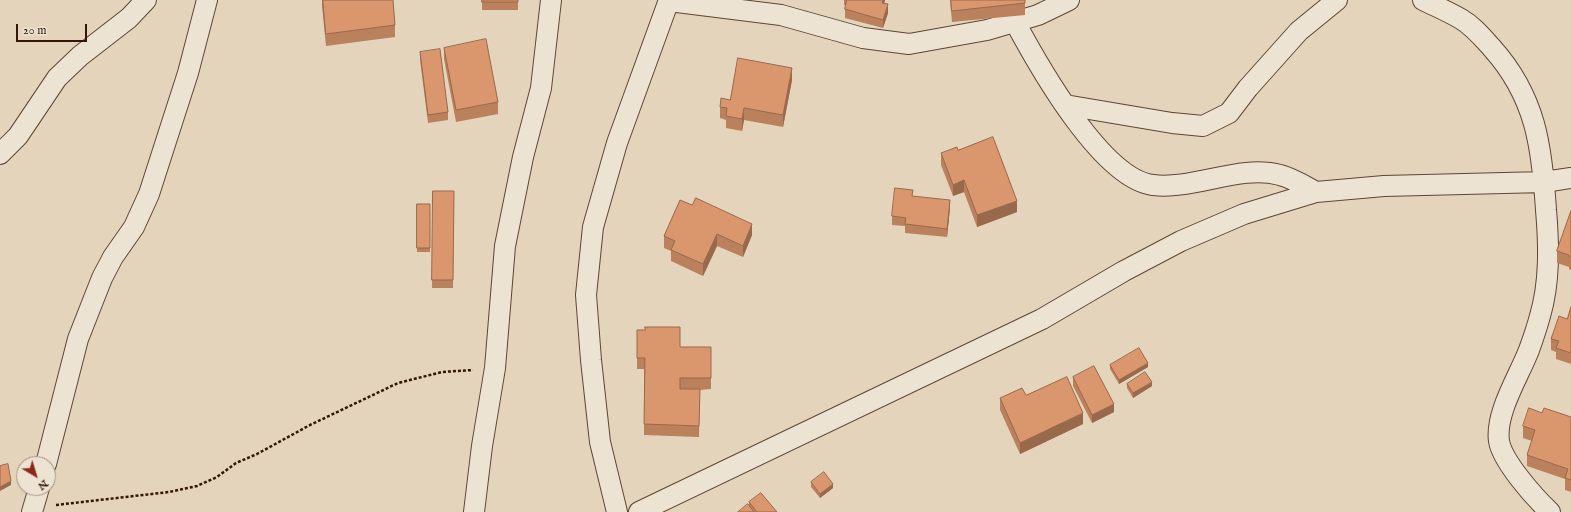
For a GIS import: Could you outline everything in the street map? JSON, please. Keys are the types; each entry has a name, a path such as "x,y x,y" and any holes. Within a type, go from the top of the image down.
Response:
{"street":[{"path":"0,154 20,133 57,78 80,56 129,18 146,0"},
{"path":"48,456 83,326 102,278 134,227 147,201 188,73 207,0"},
{"path":"474,512 482,446 495,368 505,246 523,157 541,88 551,0"},
{"path":"618,512 600,442 590,360 586,295 596,220 622,129 669,0 781,15 863,38 909,44 952,37 1015,22 1038,15 1069,0"},
{"path":"1064,105 1172,123 1203,126 1229,113 1253,82 1299,31 1337,0"},
{"path":"1423,0 1462,19 1478,33 1504,61 1523,91 1533,114 1544,182 1548,242 1547,282 1541,314 1529,350 1504,408 1499,430 1499,443 1520,480 1550,512"},
{"path":"1015,22 1038,64 1064,105 1121,171 1139,181 1153,185 1177,184 1246,174 1270,173 1281,175 1316,192"},
{"path":"639,512 1042,319 1124,271 1180,241 1244,214 1316,192 1384,186 1544,182 1571,178"},
{"path":"32,512 37,496"}],"path":[{"path":"32,512 83,501 170,492 197,486 217,477 236,463 257,454 310,425 398,383 442,372 495,368"}],"building":[{"path":"323,0 393,0 395,25 326,34"},
{"path":"482,0 518,0 518,2 482,2"},
{"path":"847,0 883,0 882,3 888,4 883,20 845,9"},
{"path":"951,0 1025,0 1025,3 952,11"},
{"path":"486,39 498,102 456,110 444,48"},
{"path":"440,49 448,112 428,115 420,52"},
{"path":"738,58 792,68 783,115 744,108 742,119 726,116 727,108 720,107 721,98 730,100"},
{"path":"993,137 1017,201 977,215 964,180 953,185 941,153 957,147 958,150"},
{"path":"895,188 913,190 912,196 950,200 947,229 905,224 906,218 892,216"},
{"path":"433,191 454,191 453,280 432,280"},
{"path":"696,198 752,224 743,246 717,234 703,264 671,250 675,241 664,236 680,200 692,205"},
{"path":"417,204 430,204 430,248 417,248"},
{"path":"1571,211 1571,258 1569,255 1557,251"},
{"path":"1571,307 1571,353 1556,348 1559,341 1551,339 1559,316 1567,319"},
{"path":"645,327 680,327 680,347 711,347 711,378 680,378 680,389 700,389 699,426 644,424 645,358 637,358 637,330 645,330"},
{"path":"1139,348 1148,363 1119,380 1110,365"},
{"path":"1094,366 1114,404 1092,415 1073,377"},
{"path":"1145,372 1152,382 1133,393 1127,384"},
{"path":"1067,377 1083,413 1020,443 1000,398 1022,388 1026,395"},
{"path":"1529,408 1542,413 1544,408 1571,417 1571,480 1565,478 1568,469 1527,455 1535,430 1523,426"},
{"path":"8,464 11,481 0,487 0,466"},
{"path":"824,472 833,484 820,494 811,482"},
{"path":"761,493 777,512 757,512 749,502"},
{"path":"748,504 754,512 738,512"}]}
